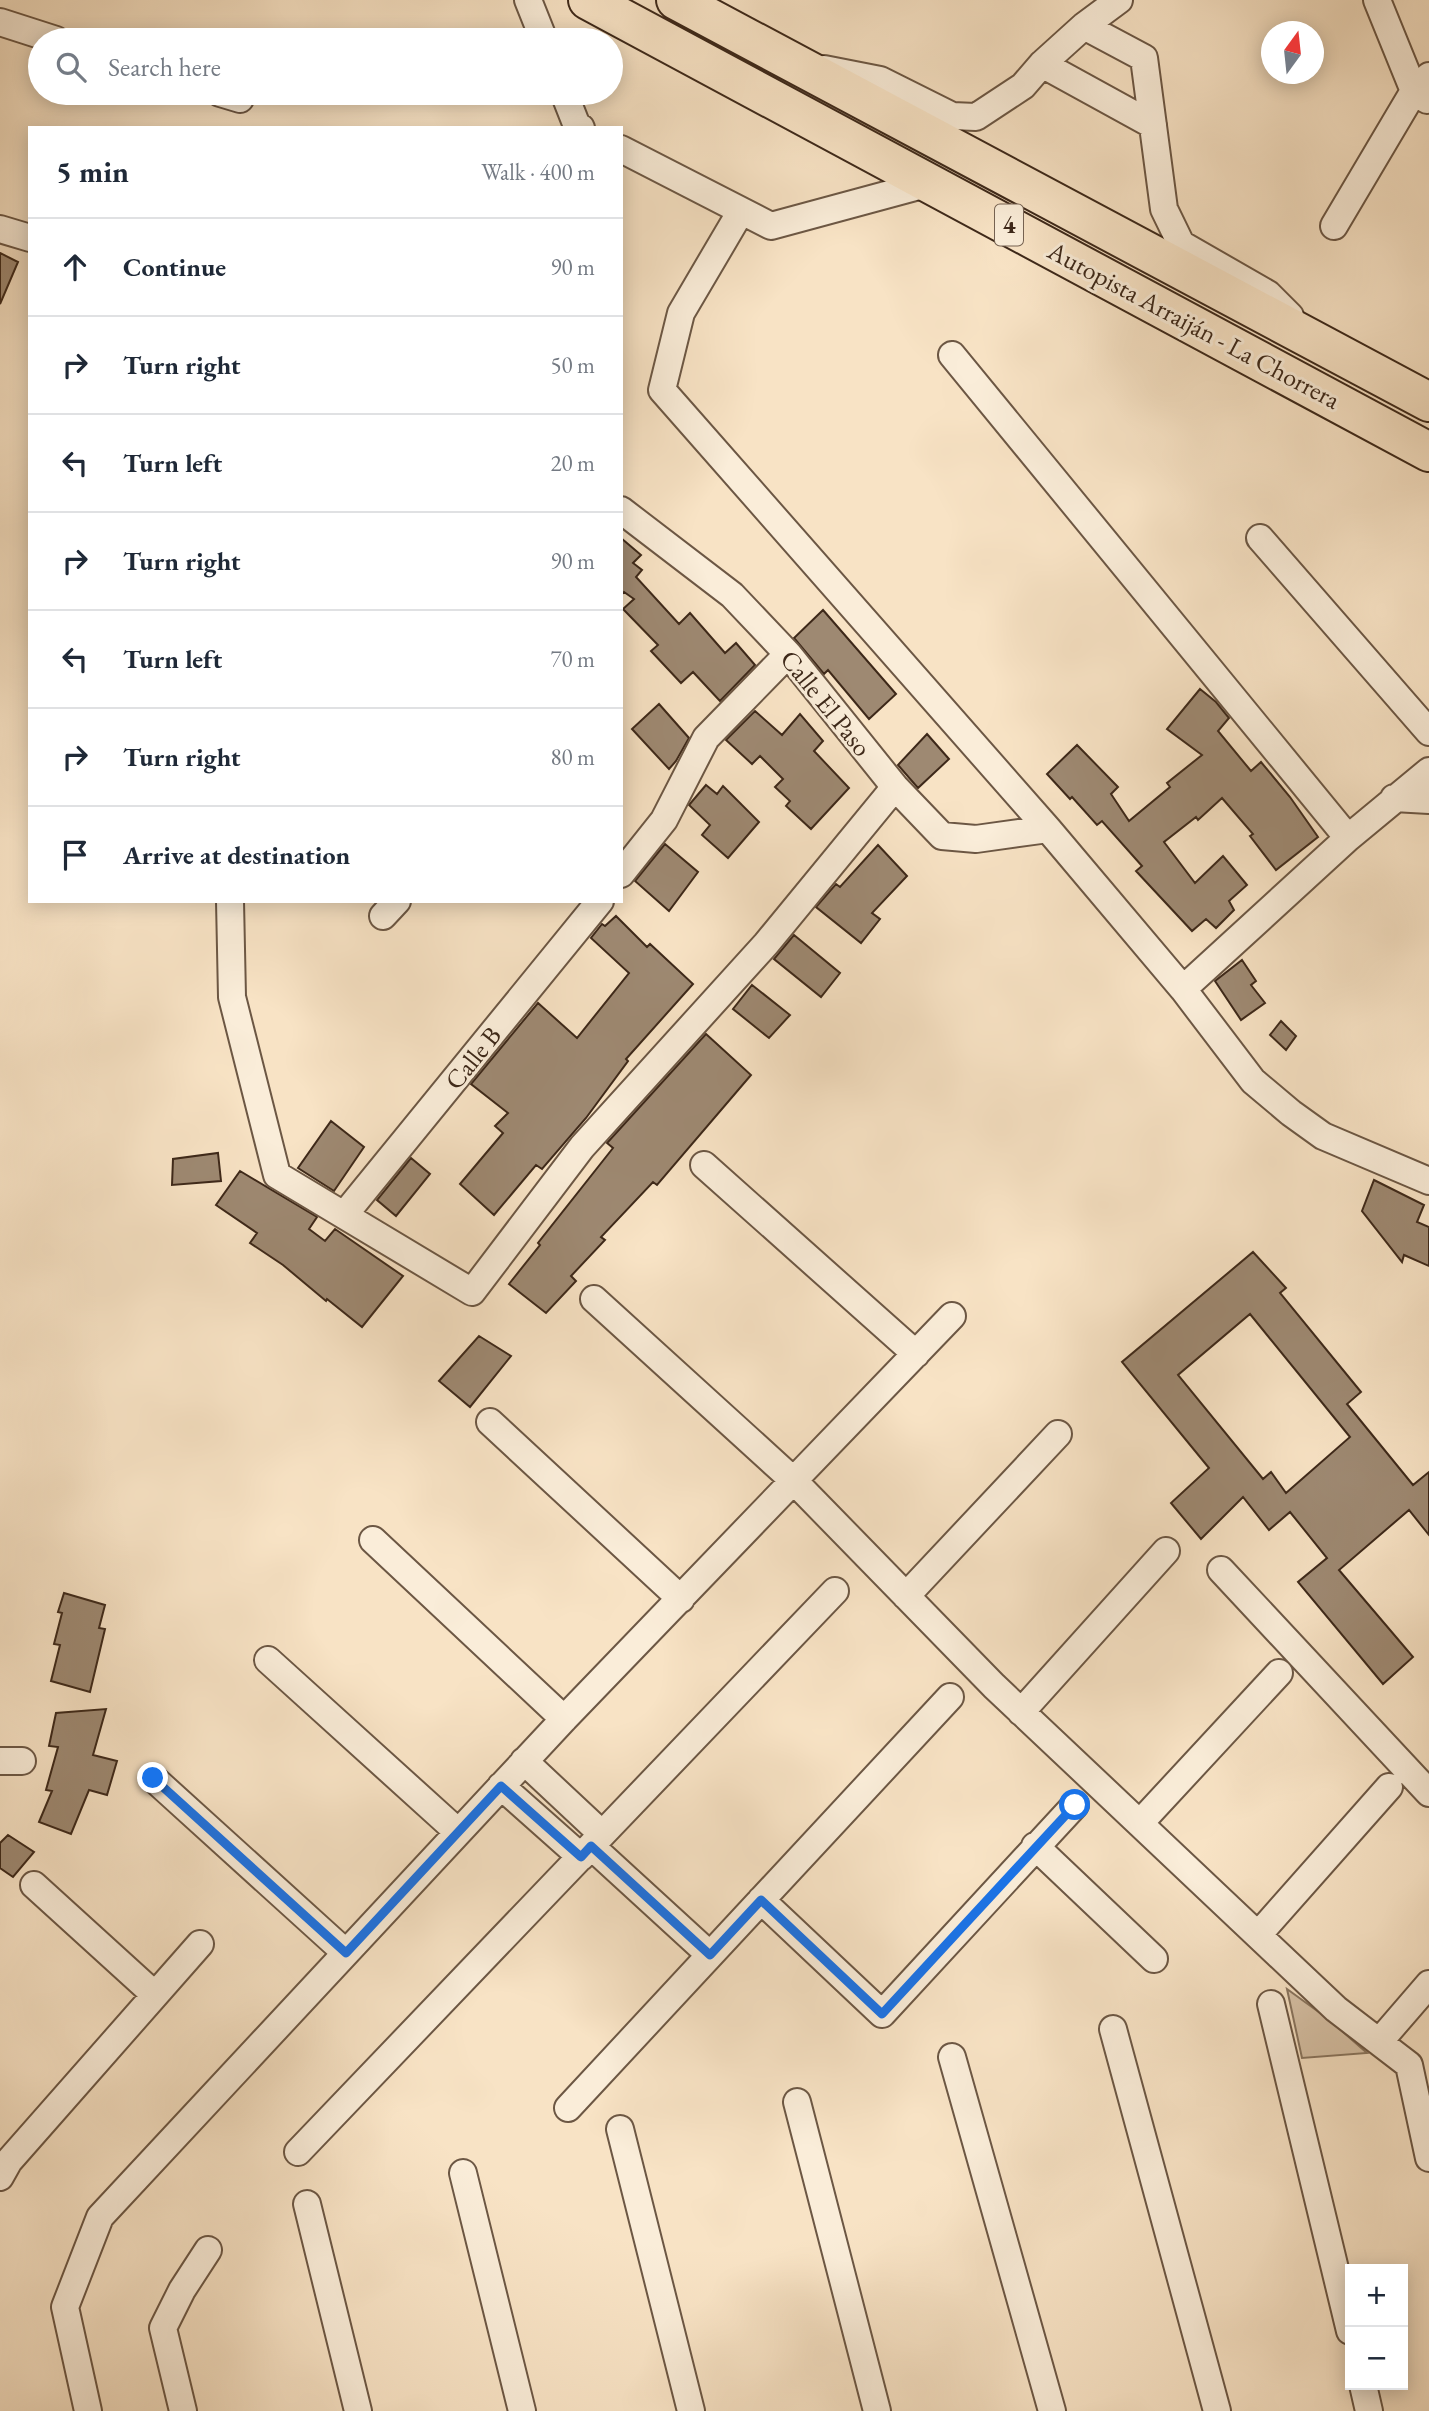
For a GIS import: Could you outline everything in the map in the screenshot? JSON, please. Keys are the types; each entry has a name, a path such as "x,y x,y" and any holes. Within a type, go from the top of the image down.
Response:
{"highway":[{"name":"Autopista Arraiján - La Chorrera","path":"588,0 1429,452"},
{"name":"Autopista Arraiján - La Chorrera","path":"676,0 1429,402"}],"street":[{"path":"528,0 539,28"},
{"path":"791,62 880,80 952,116 976,117 1023,86 1042,64 1084,26 1119,0"},
{"path":"1335,226 1424,89 1377,0"},
{"path":"0,22 28,31"},
{"path":"1084,26 1144,58 1164,209 1181,244 1268,294 1318,345"},
{"path":"1042,64 1153,125"},
{"path":"569,105 578,126"},
{"path":"623,150 771,226 930,183"},
{"path":"741,211 681,313 662,390 1048,829 1183,989 1253,1081 1323,1136 1429,1181"},
{"path":"0,229 28,237"},
{"path":"952,355 1348,838"},
{"name":"Calle El Paso","path":"623,512 732,595 788,654 895,787 942,836 976,839 1048,829"},
{"path":"1260,538 1429,732"},
{"path":"623,871 664,820 706,738 788,654"},
{"path":"1183,989 1348,838 1429,771"},
{"path":"230,903 232,997 277,1175 345,1213 472,1292 582,1147 766,944 895,787"},
{"path":"1394,798 1429,800"},
{"name":"Calle B","path":"345,1213 598,903"},
{"path":"704,1166 916,1354"},
{"path":"594,1298 794,1481 1021,1712 1140,1824 1336,2008 1409,2065 1429,2158"},
{"path":"88,2411 65,2307 100,2217 524,1761 952,1316"},
{"path":"490,1422 681,1599"},
{"path":"906,1596 1058,1434"},
{"path":"373,1540 564,1719"},
{"path":"1021,1712 1166,1551"},
{"path":"1222,1570 1429,1792"},
{"path":"298,2152 835,1591"},
{"path":"268,1660 458,1832"},
{"path":"1140,1824 1279,1673"},
{"path":"568,2108 950,1696"},
{"path":"524,1761 591,1845 710,1955"},
{"path":"153,1778 346,1953"},
{"path":"501,1786 591,1845"},
{"path":"1258,1935 1389,1787"},
{"path":"761,1900 882,2014 1075,1805"},
{"path":"1035,1846 1154,1959"},
{"path":"34,1885 155,1995"},
{"path":"0,2177 9,2161 200,1944"},
{"path":"1379,2042 1429,1984"},
{"path":"1271,2004 1349,2327"},
{"path":"1114,2029 1217,2411"},
{"path":"952,2057 1052,2411"},
{"path":"797,2102 877,2411"},
{"path":"620,2129 691,2411"},
{"path":"463,2173 522,2411"},
{"path":"307,2204 358,2411"},
{"path":"183,2411 163,2328 182,2290 208,2250"},
{"path":"1364,2390 1369,2411"}],"shaded area":[{"path":"1287,1989 1327,2018 1367,2053 1302,2058"}],"building":[{"path":"0,253 18,262 0,304"},
{"path":"623,540 641,555 633,563 642,570 636,577 679,624 690,613 725,653 736,643 755,665 720,701 693,672 681,683 651,651 658,645 623,609 634,599 624,592"},
{"path":"823,610 896,694 869,719 828,670 824,674 794,638"},
{"path":"1200,689 1216,702 1229,718 1218,731 1251,771 1261,762 1318,837 1276,870 1250,836 1253,834 1222,798 1198,820 1196,817 1164,842 1195,883 1223,856 1247,885 1229,901 1234,910 1216,928 1206,919 1192,931 1136,871 1142,866 1102,821 1097,825 1047,774 1077,745 1118,787 1111,794 1129,821 1170,787 1167,783 1202,755 1167,729"},
{"path":"659,704 689,738 669,769 632,729"},
{"path":"755,711 782,735 800,714 823,741 814,751 849,788 811,829 786,806 790,801 775,787 783,779 760,756 752,764 726,740"},
{"path":"927,734 949,759 918,788 898,765"},
{"path":"706,785 717,794 723,786 759,822 728,858 702,835 710,825 689,805"},
{"path":"665,844 698,872 669,911 635,881"},
{"path":"878,845 907,876 872,913 880,919 861,943 816,907 836,884 840,887"},
{"path":"616,916 647,947 650,944 693,984 626,1059 628,1061 586,1118 542,1169 536,1165 494,1215 460,1184 503,1133 495,1126 508,1113 471,1084 538,1003 577,1038 629,973 591,938 602,924 605,926"},
{"path":"794,935 840,973 821,997 774,959"},
{"path":"1242,960 1256,981 1251,985 1265,1003 1241,1020 1215,981"},
{"path":"752,985 790,1015 769,1038 733,1009"},
{"path":"1281,1021 1296,1036 1286,1050 1270,1035"},
{"path":"706,1034 751,1075 657,1185 653,1182 601,1237 605,1240 571,1276 576,1281 546,1313 509,1284 613,1148 607,1143"},
{"path":"331,1121 364,1147 334,1191 298,1168"},
{"path":"218,1153 221,1181 172,1185 173,1159"},
{"path":"411,1158 430,1174 396,1216 377,1200"},
{"path":"240,1171 317,1217 309,1229 325,1241 335,1229 403,1276 362,1327 283,1265 250,1243 257,1233 216,1205"},
{"path":"1374,1180 1424,1205 1417,1222 1429,1227 1429,1266 1404,1255 1402,1262 1362,1211"},
{"path":"1253,1252 1286,1288 1280,1293 1361,1392 1347,1404 1413,1485 1429,1472 1429,1535 1409,1510 1339,1570 1413,1657 1383,1684 1298,1582 1327,1558 1290,1512 1269,1530 1243,1497 1201,1539 1171,1503 1209,1468 1122,1362","holes":["1250,1314 1350,1437 1286,1493 1271,1472 1263,1479 1178,1375"]},
{"path":"479,1336 511,1356 470,1407 439,1381"},
{"path":"64,1593 105,1605 99,1628 105,1629 90,1692 51,1681 60,1645 54,1644 62,1613 58,1612"},
{"path":"106,1709 93,1755 117,1761 107,1795 89,1790 71,1834 39,1822 52,1791 46,1790 58,1747 49,1746 56,1713"},
{"path":"8,1835 34,1852 13,1877 0,1868 0,1843"}],"route":[{"path":"153,1778 346,1953 501,1786 581,1857 591,1846 710,1955 761,1900 882,2014 1075,1805"}]}
